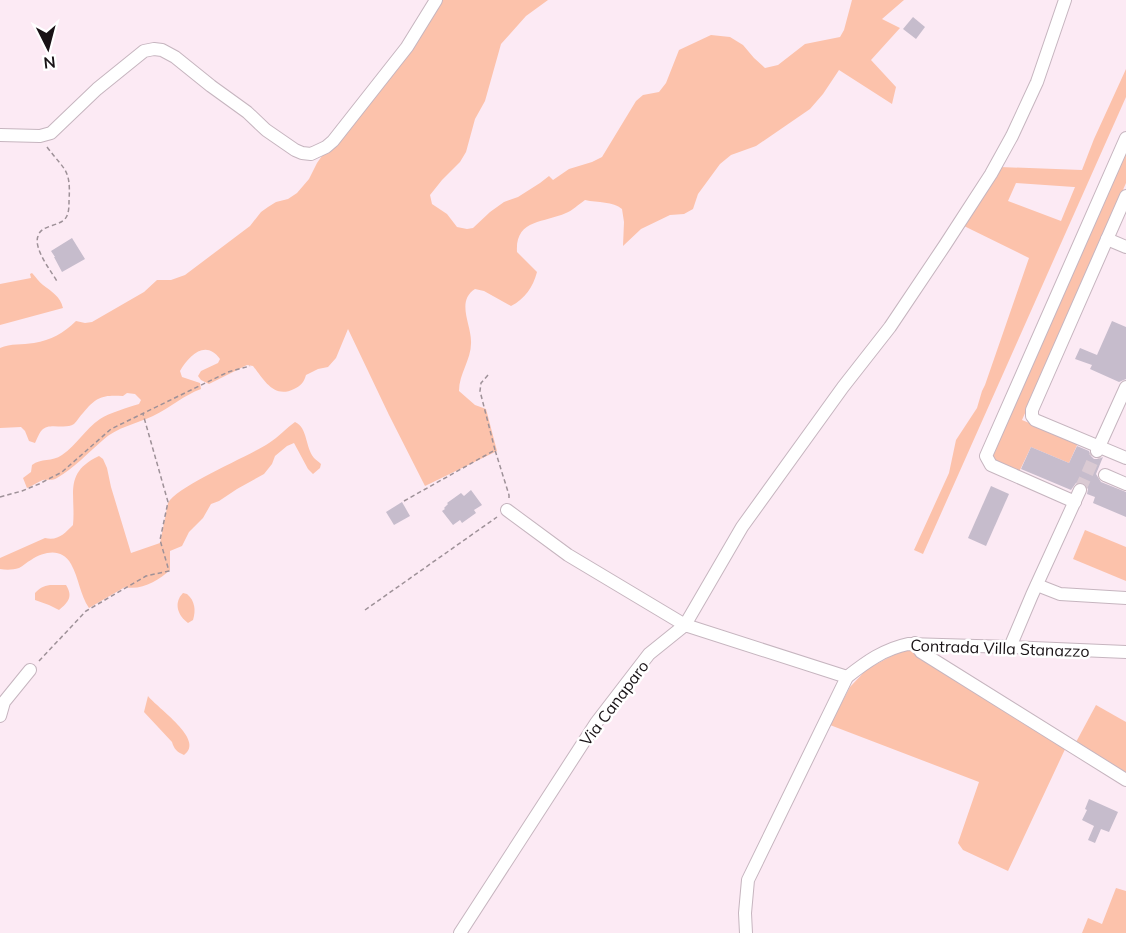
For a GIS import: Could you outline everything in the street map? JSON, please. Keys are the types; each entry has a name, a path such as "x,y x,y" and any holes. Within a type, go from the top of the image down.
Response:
{"street":[{"path":"0,135 40,136 51,133 97,89 144,51 154,49 162,50 175,57 247,112 280,141 302,153 311,154 333,141 407,47 436,0"},
{"path":"685,625 742,526 843,387 890,327 991,174 1037,82 1065,0"},
{"path":"1010,647 1078,496 991,465 986,456 1126,138"},
{"path":"1126,196 1032,410 1035,420 1098,449 1126,458"},
{"path":"1107,239 1126,247"},
{"path":"1098,449 1126,387"},
{"path":"1105,475 1126,484"},
{"path":"507,510 568,555 685,625 847,677 748,880 746,933"},
{"path":"1037,585 1060,594 1126,598"},
{"name":"Via Canaparo","path":"460,933 596,723 650,654 685,625"},
{"path":"915,644 921,652 1126,780"},
{"name":"Contrada Villa Stanazzo","path":"847,677 863,664 895,646 915,644 1126,652"},
{"path":"0,716 4,702 30,670"}],"path":[{"path":"40,136 63,166 69,179 69,211 64,219 42,230 37,242 39,250 58,283"},
{"path":"0,497 22,491 62,472 111,429 228,372 249,366"},
{"path":"365,610 507,510 509,495 480,391 481,383 488,375"},
{"path":"30,670 86,611 146,576 169,571 160,540 168,502 143,414"},
{"path":"404,501 495,450"}],"shaded area":[{"path":"440,0 548,0 526,16 501,44 485,101 475,119 466,152 460,162 430,195 432,204 447,214 457,227 467,229 473,228 504,202 518,197 549,176 553,180 569,169 602,157 636,101 643,95 659,92 666,83 679,50 711,35 730,37 743,45 765,68 778,65 805,44 840,37 852,0 904,0 882,19 900,28 871,60 896,87 892,104 839,70 810,109 756,146 731,155 720,164 698,194 693,209 684,214 670,215 641,229 623,246 622,209 610,203 585,200 568,212 526,228 518,241 517,252 537,272 528,292 511,306 484,291 475,289 469,294 465,306 471,348 459,391 475,405 486,409 497,451 425,486 348,329 336,358 328,367 306,375 303,382 294,389 281,392 270,386 253,366 247,365 209,384 198,376 201,371 218,363 220,359 209,350 198,352 180,371 182,377 200,383 201,389 153,416 114,432 57,478 43,480 27,488 23,478 31,472 32,465 62,455 100,419 139,404 141,400 135,394 127,393 123,396 101,398 88,407 74,424 45,428 35,443 29,441 21,427 0,428 0,348 52,338 76,321 92,322 144,292 157,280 171,280 185,275 250,226 261,212 276,202 288,199 297,193 309,179 324,153"},
{"path":"1126,69 1126,97 923,554 914,550 949,473 956,440 977,408 1029,258 964,226 1000,167 1082,170","holes":["1016,183 1075,187 1061,221 1008,201"]},
{"path":"1126,145 1126,183 1022,420 1078,443 1069,463 1031,447 1019,472 991,460 990,457"},
{"path":"32,273 58,297 63,308 0,325 0,284 31,278"},
{"path":"295,422 302,429 311,454 321,464 320,468 313,474 294,443 287,446 275,456 264,474 211,504 203,518 189,532 182,546 170,551 170,570 149,584 125,587 89,608 74,569 63,555 47,553 19,568 0,569 0,558 45,538 57,538 73,525 73,494 76,477 80,470 99,456 107,468 131,553 160,543 168,503 174,496 269,443"},
{"path":"1085,530 1126,547 1126,581 1073,559"},
{"path":"50,585 66,585 68,589 69,599 59,610 35,600 35,593"},
{"path":"183,593 190,597 194,606 193,620 188,623 178,609 178,601"},
{"path":"903,650 910,650 945,669 1067,745 1008,871 963,850 958,843 979,782 830,725 850,687 867,669"},
{"path":"148,696 185,733 189,741 189,749 184,755 176,750 172,742 144,712"},
{"path":"1096,705 1126,722 1126,778 1075,744"},
{"path":"1116,888 1126,891 1126,933 1082,933 1088,918 1102,924"}],"building":[{"path":"913,17 925,27 916,39 903,29"},
{"path":"72,238 85,259 62,272 51,251"},
{"path":"1112,321 1126,327 1126,379 1119,382 1090,369 1092,365 1075,359 1080,348 1097,355"},
{"path":"1077,446 1089,451 1094,459 1103,457 1096,474 1101,482 1126,492 1126,517 1093,503 1095,497 1087,494 1088,489 1084,483 1076,483 1071,490 1021,469 1031,447 1069,463"},
{"path":"991,486 1009,494 986,546 968,538"},
{"path":"471,490 482,505 474,510 476,513 462,523 460,520 453,525 442,511 447,503 461,493 464,496"},
{"path":"402,502 410,516 394,525 386,512"},
{"path":"1089,799 1118,812 1109,832 1101,829 1095,843 1088,840 1094,826 1082,820"}],"tunnel":[{"path":"1080,490 1097,451"}]}
